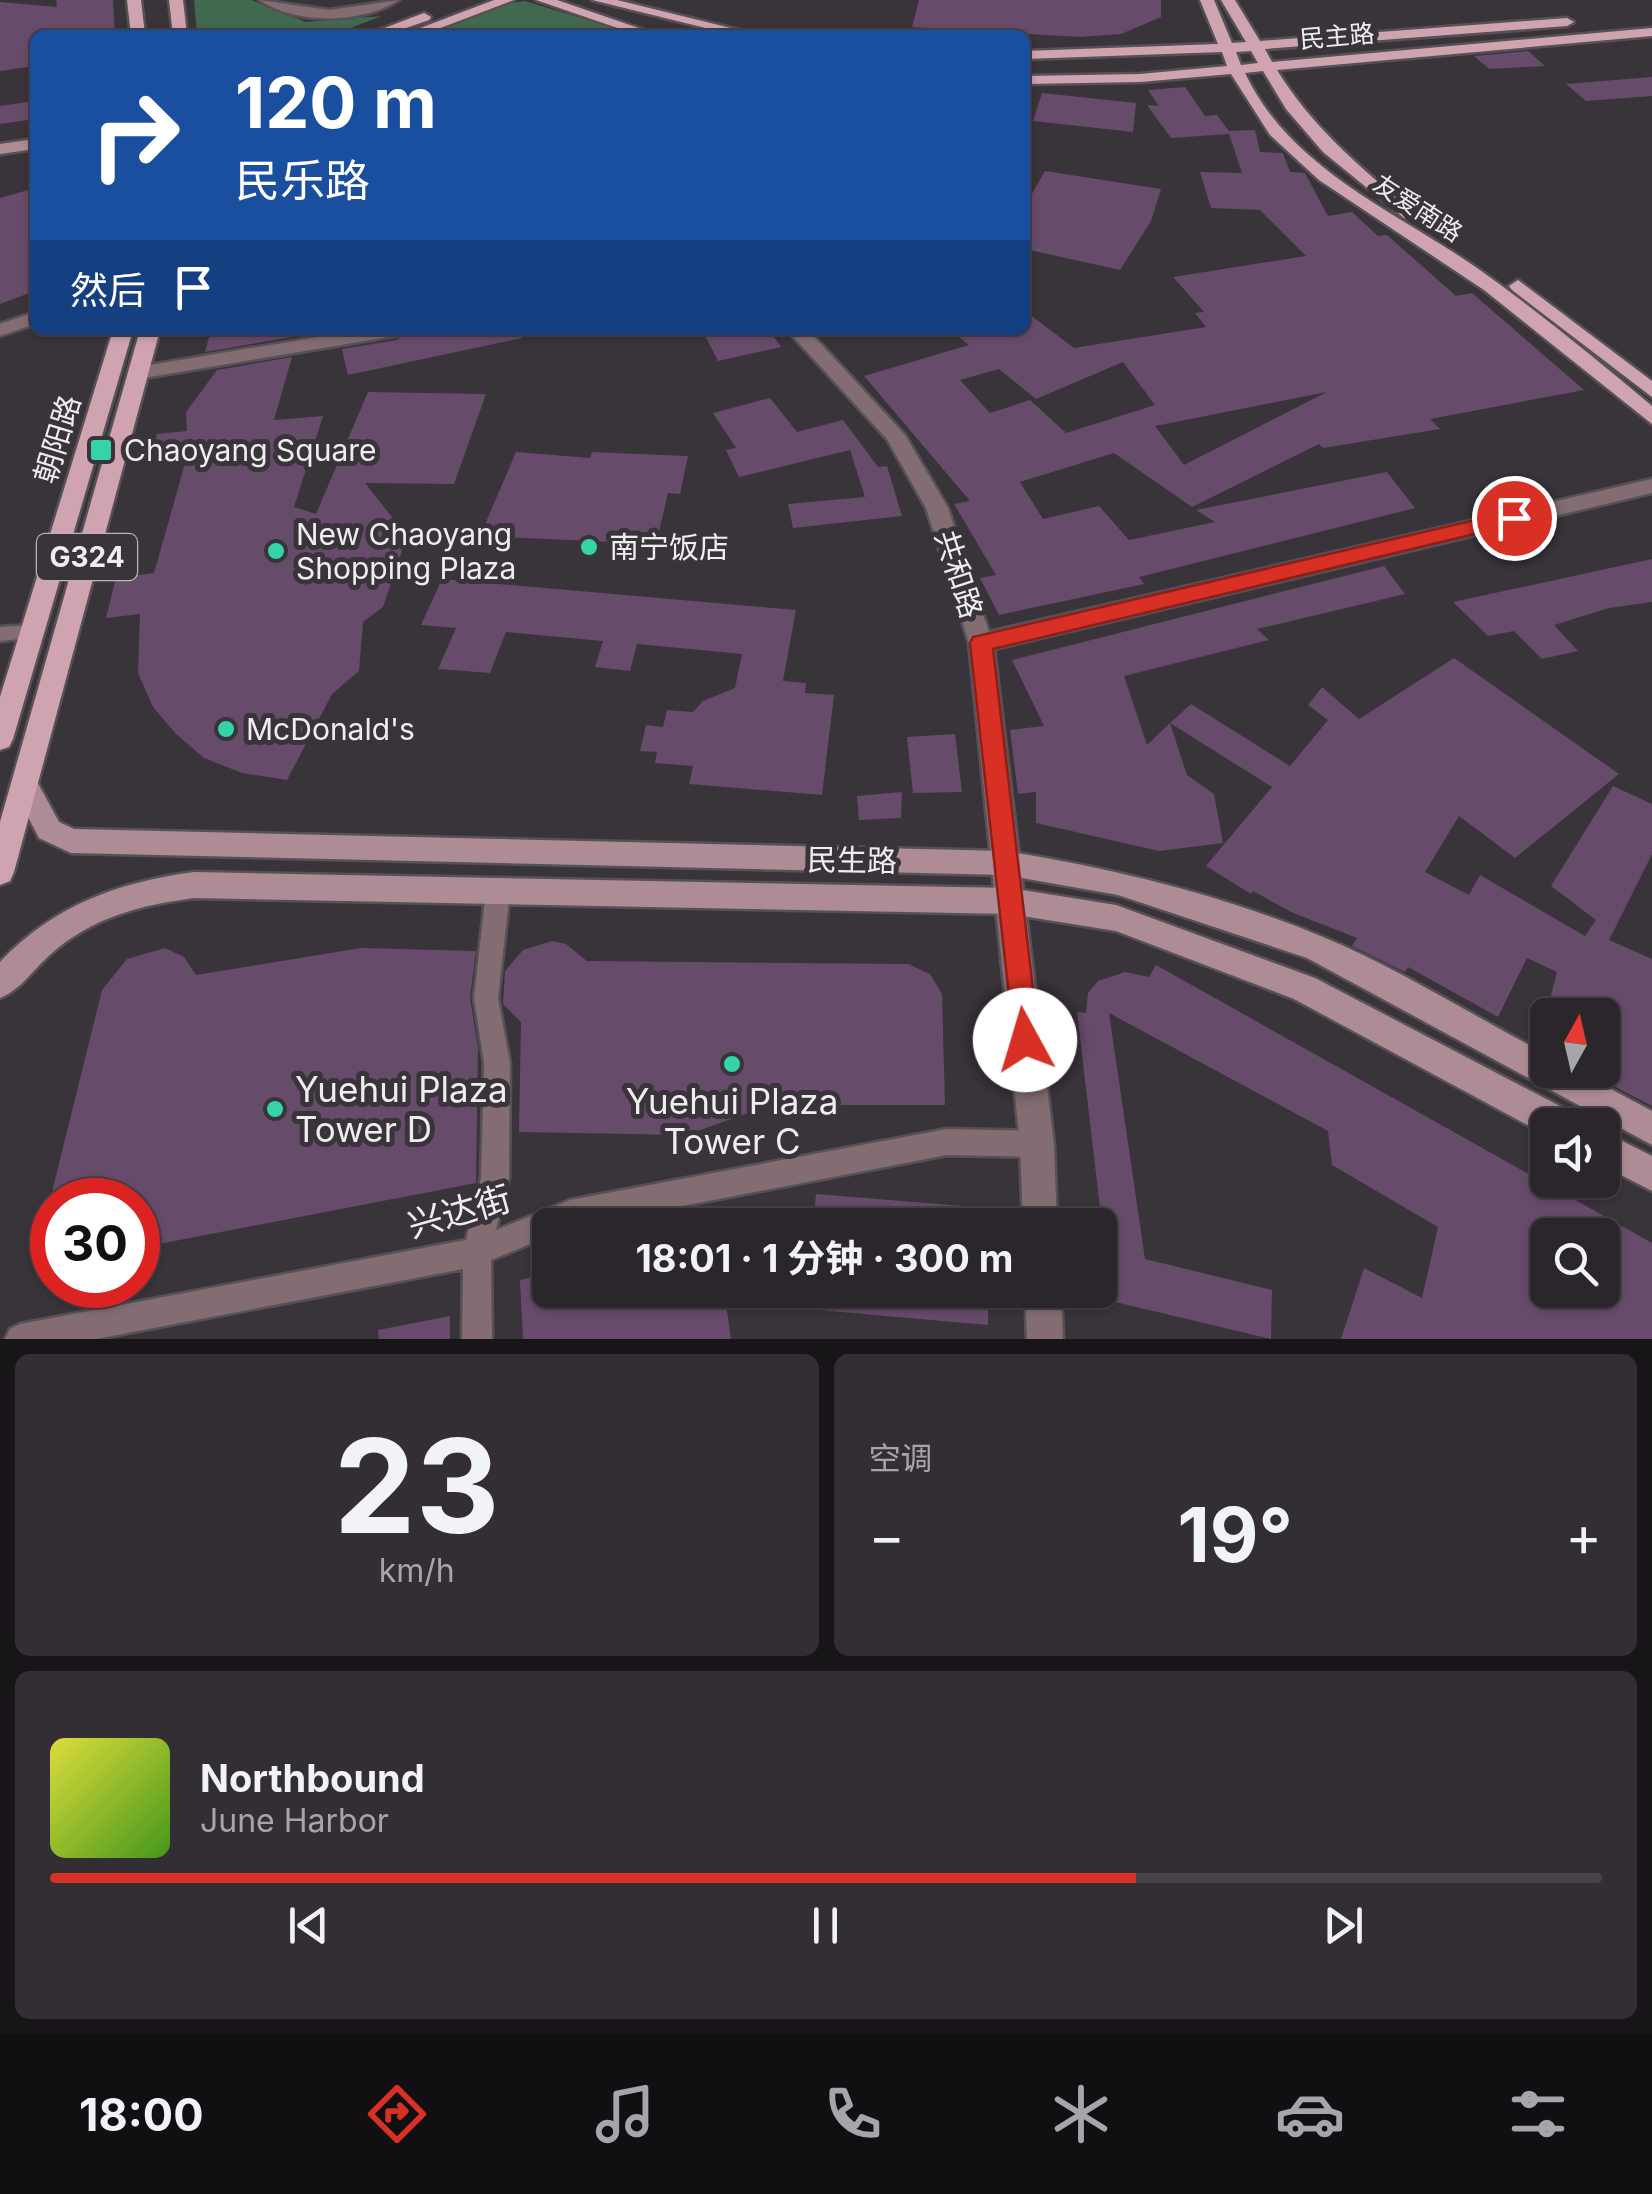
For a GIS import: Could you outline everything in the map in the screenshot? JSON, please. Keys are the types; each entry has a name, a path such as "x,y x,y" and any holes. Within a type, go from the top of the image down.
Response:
{"main road":[{"path":"134,0 137,30"},
{"path":"176,0 179,30"},
{"path":"387,30 471,0"},
{"path":"422,30 507,0"},
{"path":"543,0 636,30"},
{"path":"599,0 730,30"},
{"name":"友爱南路","path":"1208,0 1256,105 1298,153 1370,209 1465,269 1575,351 1652,417"},
{"name":"友爱南路","path":"1228,0 1291,106 1390,204 1485,262 1652,390"},
{"path":"1611,18 1652,15"},
{"name":"民主路","path":"1030,55 1228,48 1591,20"},
{"name":"民主路","path":"1030,80 1140,78 1652,32"},
{"path":"0,138 30,135"},
{"path":"0,149 30,145"},
{"name":"朝阳路","path":"0,739 121,335"},
{"name":"朝阳路","path":"0,872 149,335"},
{"name":"民生路","path":"24,784 49,830 71,842 1005,863 1118,882 1237,918 1317,948 1652,1129"},
{"name":"民生路","path":"0,984 42,938 88,910 136,892 194,885 1010,901 1116,918 1304,988 1530,1108"},
{"path":"1620,1157 1652,1174"}],"street":[{"path":"266,0 306,16 349,13 392,0"},
{"path":"0,330 30,320"},
{"path":"138,373 365,335"},
{"name":"共和路","path":"802,335 895,435 937,508 981,643 1036,1144 1039,1208"},
{"path":"981,643 1652,486"},
{"path":"0,634 32,632"},
{"path":"478,1339 476,1252 495,1178 496,1062 486,998 498,891"},
{"name":"兴达街","path":"20,1339 476,1252 588,1210 948,1142 1036,1144"},
{"path":"1043,1308 1044,1339"}],"green space":[{"path":"194,0 251,0 306,22 382,16 345,30 197,30"},
{"path":"525,1 621,30 440,30 505,4"}],"building":[{"path":"56,0 113,0 115,30 30,30 30,67 0,71 0,2 57,7"},
{"path":"919,0 1161,0 1161,17 1121,34 1080,37 1030,34 1030,30 912,27"},
{"path":"1528,51 1545,66 1489,69 1474,56"},
{"path":"1652,77 1652,96 1586,101 1566,84"},
{"path":"1185,87 1205,116 1217,115 1229,131 1255,130 1260,152 1283,153 1290,172 1305,173 1328,216 1352,212 1378,236 1387,235 1456,296 1472,293 1584,390 1430,419 1440,429 1323,448 1319,444 1192,507 1114,453 1020,482 1043,519 1099,506 1129,540 1215,522 1196,510 1387,472 1415,508 1139,577 1144,584 999,615 980,578 996,575 954,504 970,501 864,376 969,345 956,335 1030,335 1030,315 1074,348 1206,327 1195,313 1204,312 1173,277 1306,256 1260,210 1211,208 1200,172 1242,173 1229,134 1171,138 1147,105 1159,106 1148,90","holes":["1123,362 1155,405 1066,433 1030,400 990,413 960,380 999,369 1036,399","1327,392 1184,465 1155,426"]},
{"path":"1042,93 1136,103 1133,132 1033,121"},
{"path":"30,102 30,120 0,124 0,106"},
{"path":"1045,171 1161,189 1151,221 1120,270 1030,250 1030,197"},
{"path":"30,189 30,293 0,304 0,198"},
{"path":"210,335 298,335 298,336 205,352"},
{"path":"402,335 522,338 348,375 342,349 396,340"},
{"path":"705,335 773,335 781,347 718,361"},
{"path":"292,357 274,420 323,416 294,507 316,514 368,392 486,394 454,484 365,483 407,536 383,607 363,622 359,671 332,694 287,780 242,773 204,758 176,734 153,707 138,673 140,614 106,618 116,578 154,573 186,460 150,464 157,434 187,431 186,412 217,370"},
{"path":"770,398 797,432 843,420 878,467 887,466 902,516 793,528 788,504 865,497 850,450 739,477 726,450 736,448 713,413"},
{"path":"516,452 590,458 592,452 688,456 680,494 668,493 656,544 480,536"},
{"path":"1652,559 1652,602 1609,608 1554,625 1578,651 1542,659 1514,631 1488,636 1453,602"},
{"path":"1384,566 1405,594 1257,629 1269,640 1124,676 1147,745 1170,723 1187,775 1214,794 1223,843 1159,851 1036,823 1036,792 1018,794 1010,730 1044,726 1012,660"},
{"path":"442,579 796,610 783,681 806,683 805,693 834,695 822,795 689,784 693,766 655,763 657,752 640,751 646,725 663,727 667,710 693,712 703,701 735,688 742,654 637,644 630,671 595,667 603,641 506,632 490,673 438,669 456,628 421,625"},
{"path":"1454,658 1619,774 1515,858 1459,816 1425,872 1469,895 1480,875 1585,936 1596,920 1551,886 1613,786 1652,804 1652,854 1609,940 1652,959 1652,1106 1617,1088 1620,998 1550,998 1557,972 1527,958 1498,1017 1408,967 1405,972 1352,946 1357,938 1291,912 1253,891 1251,894 1206,866 1272,787 1170,723 1191,704 1290,766 1328,720 1308,705 1322,687 1359,719"},
{"path":"955,734 962,792 913,793 907,737"},
{"path":"902,792 901,818 859,820 857,796"},
{"name":"Yuehui Plaza Tower C","path":"552,941 566,944 587,961 908,964 930,974 942,994 945,1105 771,1105 686,1135 519,1132 521,1022 503,1004 505,971 523,950"},
{"name":"Yuehui Plaza Tower D","path":"165,948 184,957 196,975 361,948 476,951 470,998 478,1047 476,1183 160,1244 160,1178 55,1178 102,990 127,959"},
{"path":"1156,965 1530,1175 1530,1198 1572,1198 1607,1218 1530,1218 1530,1308 1620,1308 1620,1225 1652,1243 1652,1339 1341,1339 1364,1268 1422,1298 1438,1227 1332,1165 1328,1131 1109,1013 1145,1259 1272,1290 1271,1339 1117,1302 1117,1208 1100,1208 1077,1012 1086,1013 1088,993 1098,981 1125,972 1149,977"},
{"path":"816,1194 987,1208 815,1208"},
{"path":"532,1277 532,1308 727,1308 731,1339 523,1339 520,1280"},
{"path":"988,1308 988,1325 807,1309"},
{"path":"450,1316 450,1339 379,1339 378,1330"}],"place":[{"name":"Chaoyang Square","path":"101,450"},
{"name":"南宁饭店","path":"589,547"},
{"name":"New Chaoyang Shopping Plaza","path":"276,551"},
{"name":"McDonald's","path":"226,729"},
{"name":"Yuehui Plaza Tower C","path":"732,1064"},
{"name":"Yuehui Plaza Tower D","path":"275,1109"}],"route":[{"path":"1025,1040 981,643 1514,518"}]}
